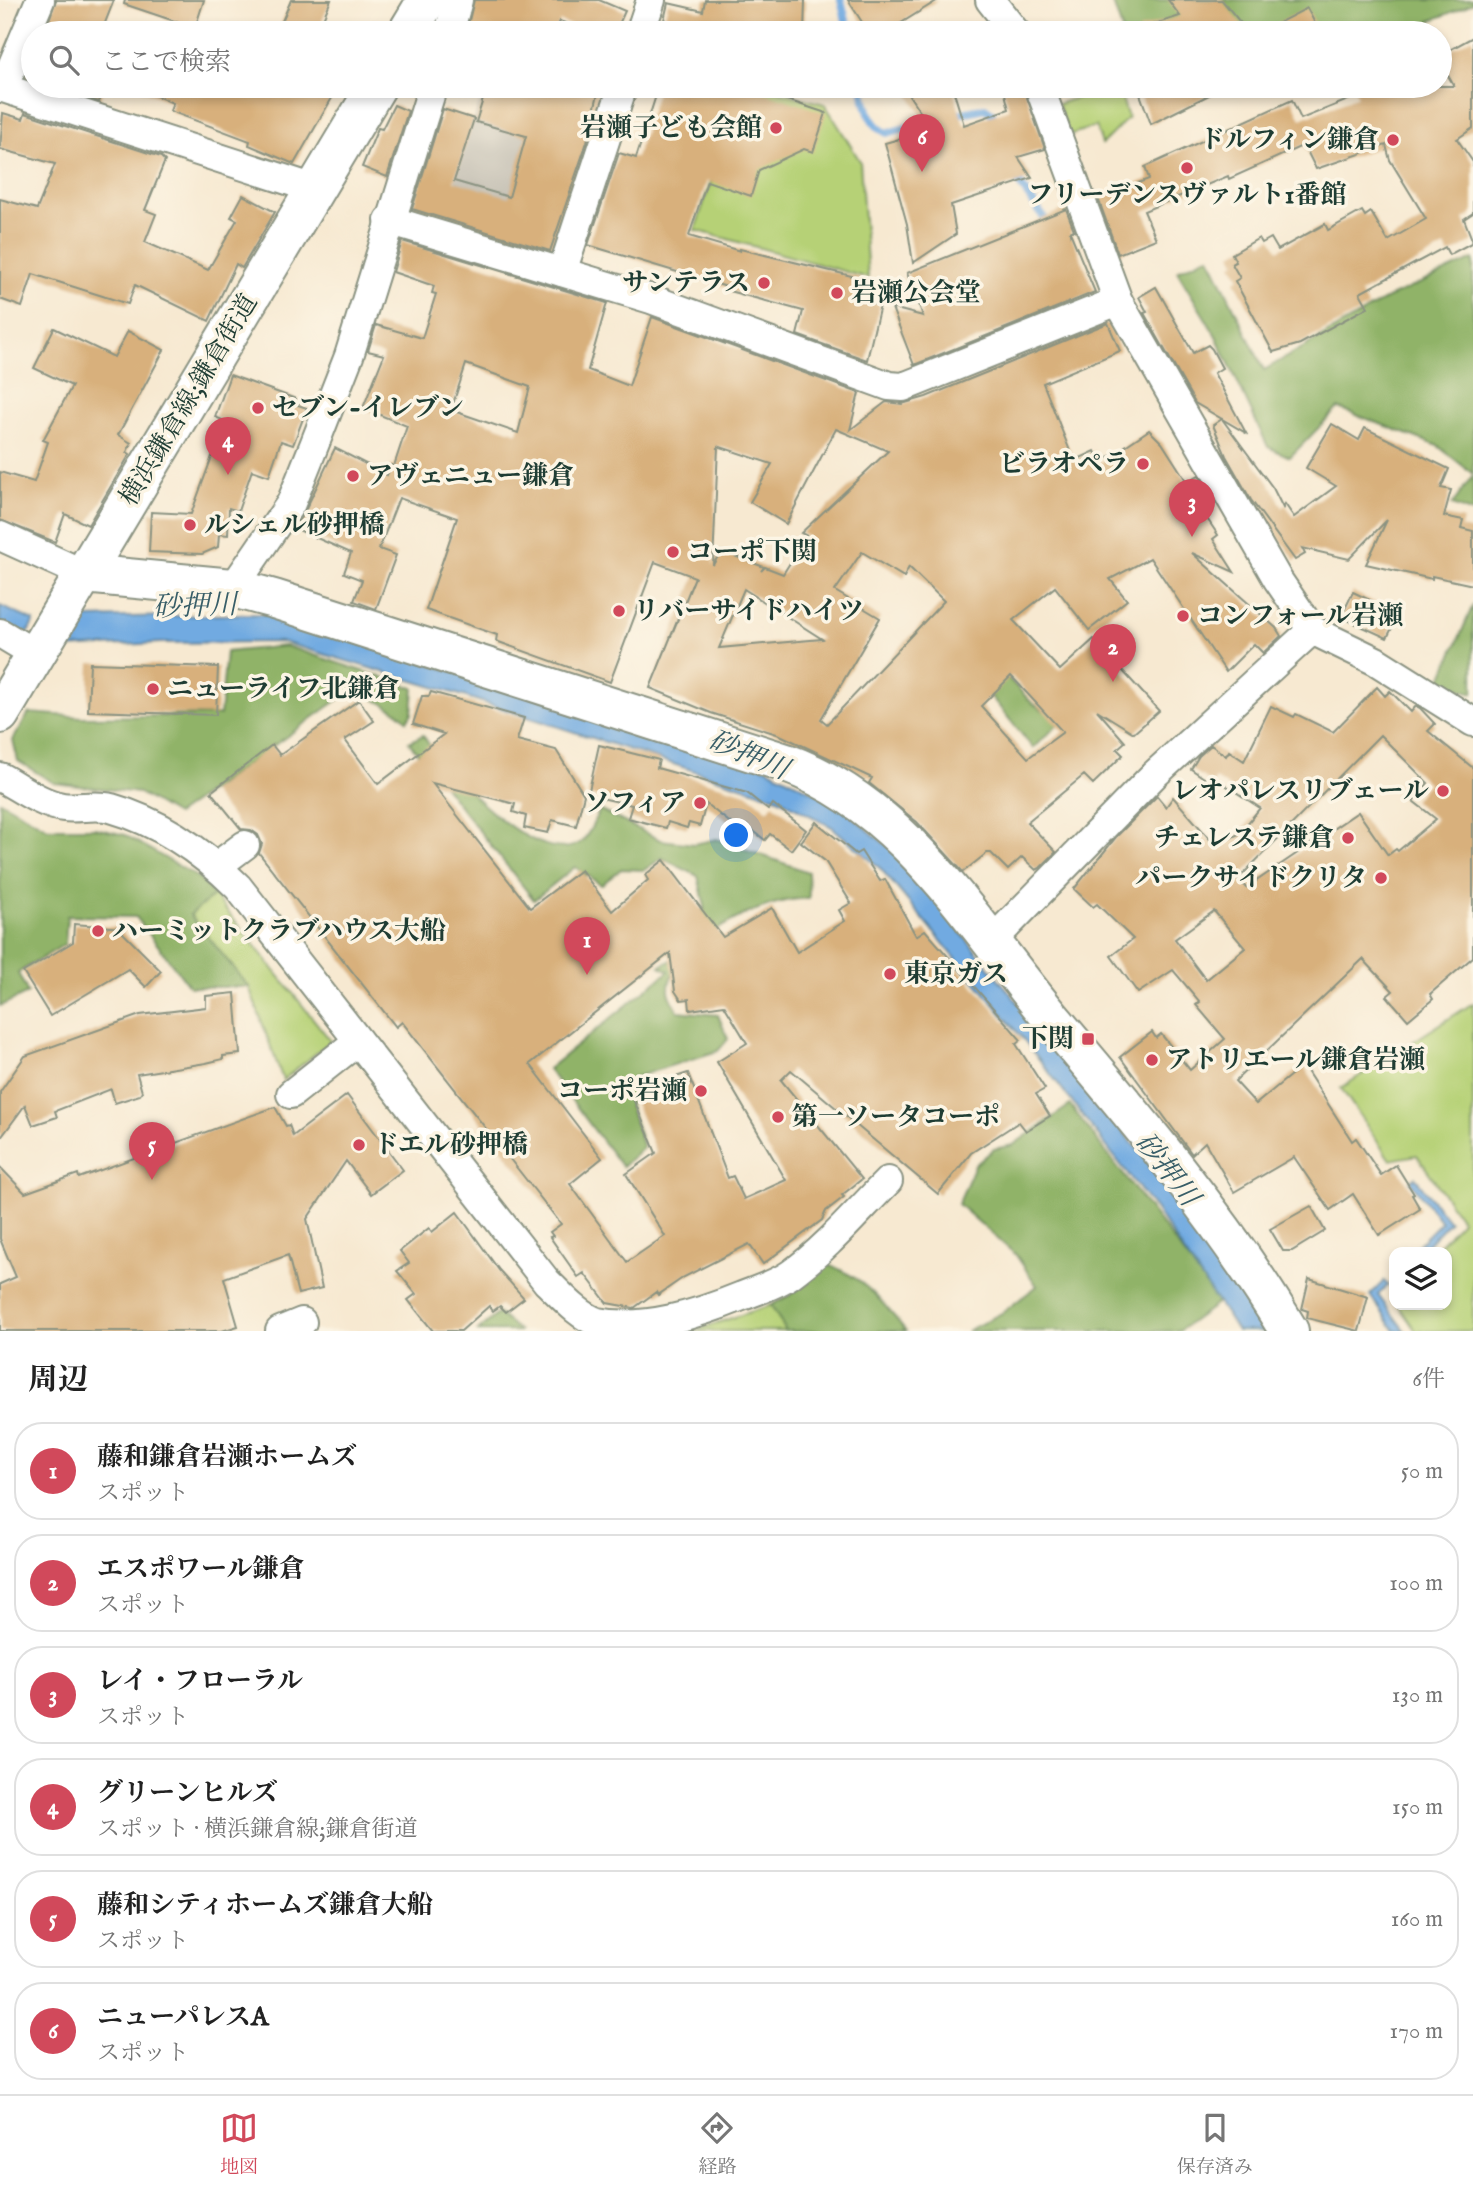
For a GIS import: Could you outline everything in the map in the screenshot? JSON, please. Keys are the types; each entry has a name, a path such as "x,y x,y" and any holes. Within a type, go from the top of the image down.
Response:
{"street":[{"path":"31,21 40,0"},
{"path":"414,21 427,0"},
{"path":"452,21 457,0"},
{"path":"644,21 651,0"},
{"path":"990,0 1007,21"},
{"path":"21,42 1,87 21,93"},
{"path":"35,98 315,189"},
{"name":"横浜鎌倉線;鎌倉街道","path":"0,714 370,98"},
{"path":"233,588 291,503 349,356 389,220 429,98"},
{"path":"562,272 619,98"},
{"path":"1043,98 1118,300 1235,509 1312,630 1376,661 1473,722"},
{"path":"389,220 651,299 889,386 903,387 1118,300"},
{"path":"0,536 84,574 233,588 679,726 799,768 864,805 892,828 923,860 1049,1022 1219,1222 1289,1331"},
{"path":"990,943 1154,775 1312,630"},
{"path":"0,633 37,650"},
{"path":"0,777 37,797 63,807 109,807 147,822 207,856 238,887 547,1282 571,1305 595,1322 617,1328 657,1326 789,1276 811,1259 888,1181"},
{"path":"217,866 245,845"},
{"path":"291,1094 358,1041"}],"shaded area":[{"path":"480,98 605,98 567,227 547,253 442,222"}],"green space":[{"path":"1112,0 1473,0 1473,3 1430,21 1119,21"},
{"path":"738,98 803,98 825,104 860,161 868,278 695,230"},
{"path":"1076,98 1122,98 1128,118 1102,144 1096,126 1069,135 1058,104"},
{"path":"1209,256 1264,370 1388,298 1473,259 1473,474 1438,446 1338,408 1290,457 1268,447 1216,336 1177,271"},
{"path":"1473,475 1473,513 1452,505"},
{"path":"1473,605 1473,693 1440,683"},
{"path":"286,646 414,688 412,713 407,721 397,712 355,688 176,815 139,793 54,783 18,761 13,740 29,713 82,717 220,715 226,652"},
{"path":"981,649 1032,703 1061,722 1033,748 961,660"},
{"path":"423,735 470,792 517,831 541,843 562,848 581,842 600,810 660,840 694,844 717,839 808,872 809,899 770,905 723,926 684,956 673,973 669,991 678,1011 718,1015 728,1039 718,1051 632,1078 629,1104 643,1147 622,1167 548,1069 669,971 660,966 672,960 705,907 698,876 662,858 644,870 621,869 601,885 575,867 534,900 409,742"},
{"path":"0,801 48,828 95,828 125,835 199,878 214,895 190,915 249,987 190,987 136,917 67,916 65,944 18,973 28,993 0,1006"},
{"path":"214,895 331,1041 283,1080 249,987 190,915"},
{"path":"1473,1003 1473,1331 1416,1331 1401,1310 1452,1310 1452,1247 1437,1247 1462,1221 1417,1155 1390,1160 1341,1088"},
{"path":"1070,1105 1191,1263 1218,1303 1179,1331 967,1331 1002,1313 1037,1286 1016,1255 958,1204 975,1165 994,1149 1013,1145"},
{"path":"822,1263 848,1273 869,1289 906,1331 786,1331 771,1305 790,1295"},
{"path":"771,1305 786,1331 693,1331"},
{"path":"498,1313 519,1331 478,1331"}],"water":[{"path":"0,606 34,621 25,638 0,623"},
{"name":"砂押川","path":"266,614 767,768 837,804 897,854 1212,1241 1273,1331 1237,1331 1155,1209 1024,1040 881,869 832,827 778,798 457,694 283,642 160,643 67,648 84,618"},
{"path":"1415,1177 1449,1222 1425,1247 1416,1247 1441,1222 1410,1181"},
{"path":"1384,1281 1388,1285 1378,1295 1405,1331 1395,1331 1370,1295"}],"building":[{"path":"56,0 114,0 106,21 49,21"},
{"path":"125,0 204,0 197,21 174,21 124,4"},
{"path":"291,0 331,0 322,21 282,21"},
{"path":"474,0 599,0 625,11 620,21 469,21"},
{"path":"705,0 805,0 804,21 664,21 668,3 703,11"},
{"path":"848,0 938,0 904,21 861,21"},
{"path":"1168,0 1222,0 1239,21 1164,21 1180,16"},
{"path":"1307,8 1314,21 1282,21"},
{"path":"1473,37 1473,128 1457,139 1473,162 1473,213 1464,219 1473,242 1449,255 1445,247 1360,293 1368,307 1300,344 1273,352 1235,281 1240,278 1232,264 1236,262 1232,254 1259,238 1262,243 1271,238 1278,250 1325,224 1328,230 1362,211 1365,216 1371,212 1388,241 1426,219 1390,160 1386,145 1316,169 1304,145 1229,179 1228,176 1144,211 1156,239 1118,254 1098,198 1149,179 1145,167 1292,100 1301,119 1353,98 1452,98 1452,49"},
{"path":"161,98 332,98 294,164 249,145 250,141 170,111 173,103"},
{"path":"483,98 597,98 587,142 550,251 412,209 443,109 474,119 454,181 509,197 526,136 476,122"},
{"path":"655,98 781,98 826,113 813,152 804,149 759,170 751,196 707,181 689,236 740,251 860,278 858,287 865,289 862,301 880,305 867,360 797,335 803,311 729,291 730,288 588,245 619,153 636,158"},
{"path":"911,98 956,98 964,125 1009,109 1006,98 1027,98 1045,149 1018,157 1032,178 951,205 956,234 913,263 907,224 885,143 917,134 915,129 926,121"},
{"path":"1141,98 1203,98 1151,124"},
{"path":"394,105 408,111 387,177 362,167 378,128 382,129"},
{"path":"3,113 23,119 25,113 161,157 165,161 145,210 156,214 145,242 208,270 237,220 231,217 243,195 275,212 242,268 236,264 209,321 135,285 128,304 33,274 22,307 0,299 0,199 37,209 55,164 0,149"},
{"path":"1066,209 1074,230 1070,232 1095,292 914,365 892,308 923,316 907,273"},
{"path":"402,241 607,303 588,370 629,386 652,317 859,393 850,430 886,402 902,404 926,397 1108,323 1120,351 1043,383 1074,461 1095,451 1100,463 1149,430 1162,443 1187,482 1199,475 1212,499 1200,508 1218,535 1213,539 1234,572 1192,553 1276,628 1281,636 1263,653 1254,644 1226,672 1150,558 1110,579 1127,600 1089,630 1055,587 1013,620 1060,670 1094,639 1159,711 1134,733 1097,710 1125,742 1117,749 1123,755 1093,784 1084,775 1027,822 1056,852 1040,868 1036,870 1022,857 1008,870 991,853 987,853 963,872 917,822 869,783 872,778 780,735 711,713 650,688 695,577 655,562 610,682 496,641 497,635 426,610 457,518 399,498 379,549 396,555 376,609 354,601 362,580 344,573 351,553 294,528 335,448 387,475 391,465 394,466 407,426 363,408 384,355 368,351 376,325 422,338 436,294 432,293 434,286 393,272","holes":["466,364 530,387 518,433 451,410","836,429 888,451 801,533 807,536 783,574 765,567 761,571 764,567 721,551 713,565 718,446 772,464 750,502 786,524","862,552 904,577 909,567 944,601 827,724 821,719 880,618 835,591","744,589 822,639 719,648","1011,676 1063,732 1028,758 981,706"]},
{"path":"1156,287 1193,353 1208,345 1212,349 1222,368 1214,373 1246,433 1195,403 1144,313 1147,312 1139,297"},
{"path":"54,328 114,357 128,331 164,350 118,435 131,443 127,452 130,454 88,525 65,514 55,542 0,520 0,472 34,482 48,442 43,440 72,386 34,368"},
{"path":"230,375 296,399 295,404 307,408 293,445 281,441 269,476 252,470 238,511 229,508 228,535 219,534 218,547 202,554 149,552 151,512 191,514 225,421 215,417"},
{"path":"1222,419 1273,488 1283,508 1285,504 1294,517 1336,486 1306,468 1332,424 1359,440 1365,428 1449,469 1441,488 1451,490 1444,516 1463,520 1461,528 1473,531 1473,585 1366,564 1387,520 1349,559 1302,548 1305,554 1295,560 1251,500 1226,456 1213,425"},
{"path":"1353,592 1399,614 1387,638 1341,617"},
{"name":"ニューライフ北鎌倉","path":"90,663 218,667 216,715 88,711"},
{"path":"1377,687 1385,696 1390,691 1411,712 1416,706 1420,708 1435,724 1428,731 1473,768 1473,957 1430,994 1433,999 1408,1020 1387,996 1393,991 1363,959 1235,1081 1256,1104 1303,1065 1352,1141 1356,1138 1381,1175 1396,1165 1414,1194 1412,1195 1420,1209 1379,1235 1353,1194 1330,1210 1294,1157 1234,1192 1205,1142 1192,1154 1120,1057 1152,1032 1156,1038 1161,1034 1190,1070 1225,1039 1196,1005 1200,1002 1173,970 1138,993 1111,956 1133,939 1097,904 1093,907 1074,889 1116,837 1157,796 1166,807 1173,797 1215,845 1239,834 1260,808 1216,779 1213,784 1191,769 1199,756 1211,745 1226,756 1229,751 1244,761 1271,706 1294,717 1296,714 1333,732","holes":["1380,735 1428,783 1413,801 1436,819 1398,851 1396,849 1388,855 1358,812 1246,888 1238,879","1214,911 1245,948 1206,980 1175,939"]},
{"path":"431,692 524,718 517,740 556,750 584,795 576,826 552,820 548,833 524,828 526,816 513,812 515,804 432,783 530,908 581,870 612,911 648,880 645,875 664,860 723,937 772,908 797,952 845,921 839,910 851,903 825,861 801,842 816,822 856,854 861,851 880,881 885,879 916,936 925,930 1021,1040 1016,1044 1045,1089 1036,1094 1050,1116 1026,1131 1019,1122 971,1153 938,1194 791,1070 781,1080 862,1179 826,1211 822,1220 763,1264 749,1244 684,1277 658,1295 656,1292 634,1308 607,1303 584,1273 578,1277 550,1237 553,1236 550,1232 561,1224 402,1022 396,1027 259,853 262,844 258,835 251,830 241,829 211,792 272,745 280,755 359,700 374,721 345,740 378,784 444,734 413,724 422,696 429,696","holes":["670,953 675,991 681,1000 689,999 690,1010 724,1005 747,1043 717,1062 786,1180 744,1199 733,1176 728,1178 688,1073 639,1089 640,1092 632,1096 656,1153 626,1174 665,1236 627,1262 570,1184 602,1158 530,1064"]},
{"path":"599,745 659,760 657,768 747,793 768,810 773,804 806,830 791,850 770,834 765,840 746,825 741,831 706,804 700,826 689,823 687,828 668,822 666,828 628,818 632,805 588,795"},
{"path":"74,924 123,928 123,933 161,971 146,987 128,969 50,1016 23,972 73,942"},
{"path":"235,993 240,1054 223,1056 223,1059 206,1063 137,1074 142,1092 140,1095 115,1103 111,1089 55,1111 57,1117 33,1125 25,1105 0,1139 0,1092 25,1056 140,1015 206,1007 206,996"},
{"path":"347,1095 403,1170 371,1194 346,1161 307,1219 322,1288 298,1294 288,1255 224,1278 238,1326 222,1331 0,1331 0,1284 16,1277 0,1239 0,1167 25,1193 78,1174 79,1178 275,1107 286,1126 289,1125 293,1136"},
{"path":"1311,1206 1325,1231 1292,1251 1283,1251 1270,1229"},
{"path":"457,1212 499,1270 524,1298 506,1312 500,1306 493,1311 489,1306 461,1331 433,1331 408,1300 416,1294 397,1271 409,1263 400,1251 429,1228 432,1232"},
{"path":"1309,1279 1368,1297 1359,1331 1307,1318 1308,1311 1302,1309"}],"waterway":[{"path":"841,0 846,21"},
{"path":"865,98 875,124 887,133 930,121"},
{"path":"953,115 985,108 992,113 996,125"},
{"path":"1012,173 1049,225"}],"place":[{"name":"岩瀬子ども会館","path":"776,128"},
{"name":"ドルフィン鎌倉","path":"1393,140"},
{"name":"フリーデンスヴァルト1番館","path":"1187,168"},
{"name":"ニューパレスA","path":"922,172"},
{"name":"サンテラス","path":"764,283"},
{"name":"岩瀬公会堂","path":"837,293"},
{"name":"セブン-イレブン","path":"258,408"},
{"name":"ビラオペラ","path":"1143,464"},
{"name":"グリーンヒルズ","path":"228,475"},
{"name":"アヴェニュー鎌倉","path":"353,476"},
{"name":"ルシェル砂押橋","path":"190,525"},
{"name":"レイ・フローラル","path":"1192,537"},
{"name":"コーポ下関","path":"673,552"},
{"name":"リバーサイドハイツ","path":"619,611"},
{"name":"コンフォール岩瀬","path":"1183,616"},
{"name":"エスポワール鎌倉","path":"1113,682"},
{"name":"ニューライフ北鎌倉","path":"153,689"},
{"name":"レオパレスリブェール","path":"1443,791"},
{"name":"ソフィア","path":"700,803"},
{"name":"チェレステ鎌倉","path":"1348,838"},
{"name":"パークサイドクリタ","path":"1381,878"},
{"name":"ハーミットクラブハウス大船","path":"98,931"},
{"name":"東京ガス","path":"890,974"},
{"name":"藤和鎌倉岩瀬ホームズ","path":"587,975"},
{"name":"下関","path":"1088,1039"},
{"name":"アトリエール鎌倉岩瀬","path":"1152,1060"},
{"name":"コーポ岩瀬","path":"701,1091"},
{"name":"第一ソータコーポ","path":"778,1117"},
{"name":"ドエル砂押橋","path":"359,1145"},
{"name":"藤和シティホームズ鎌倉大船","path":"152,1180"}]}
